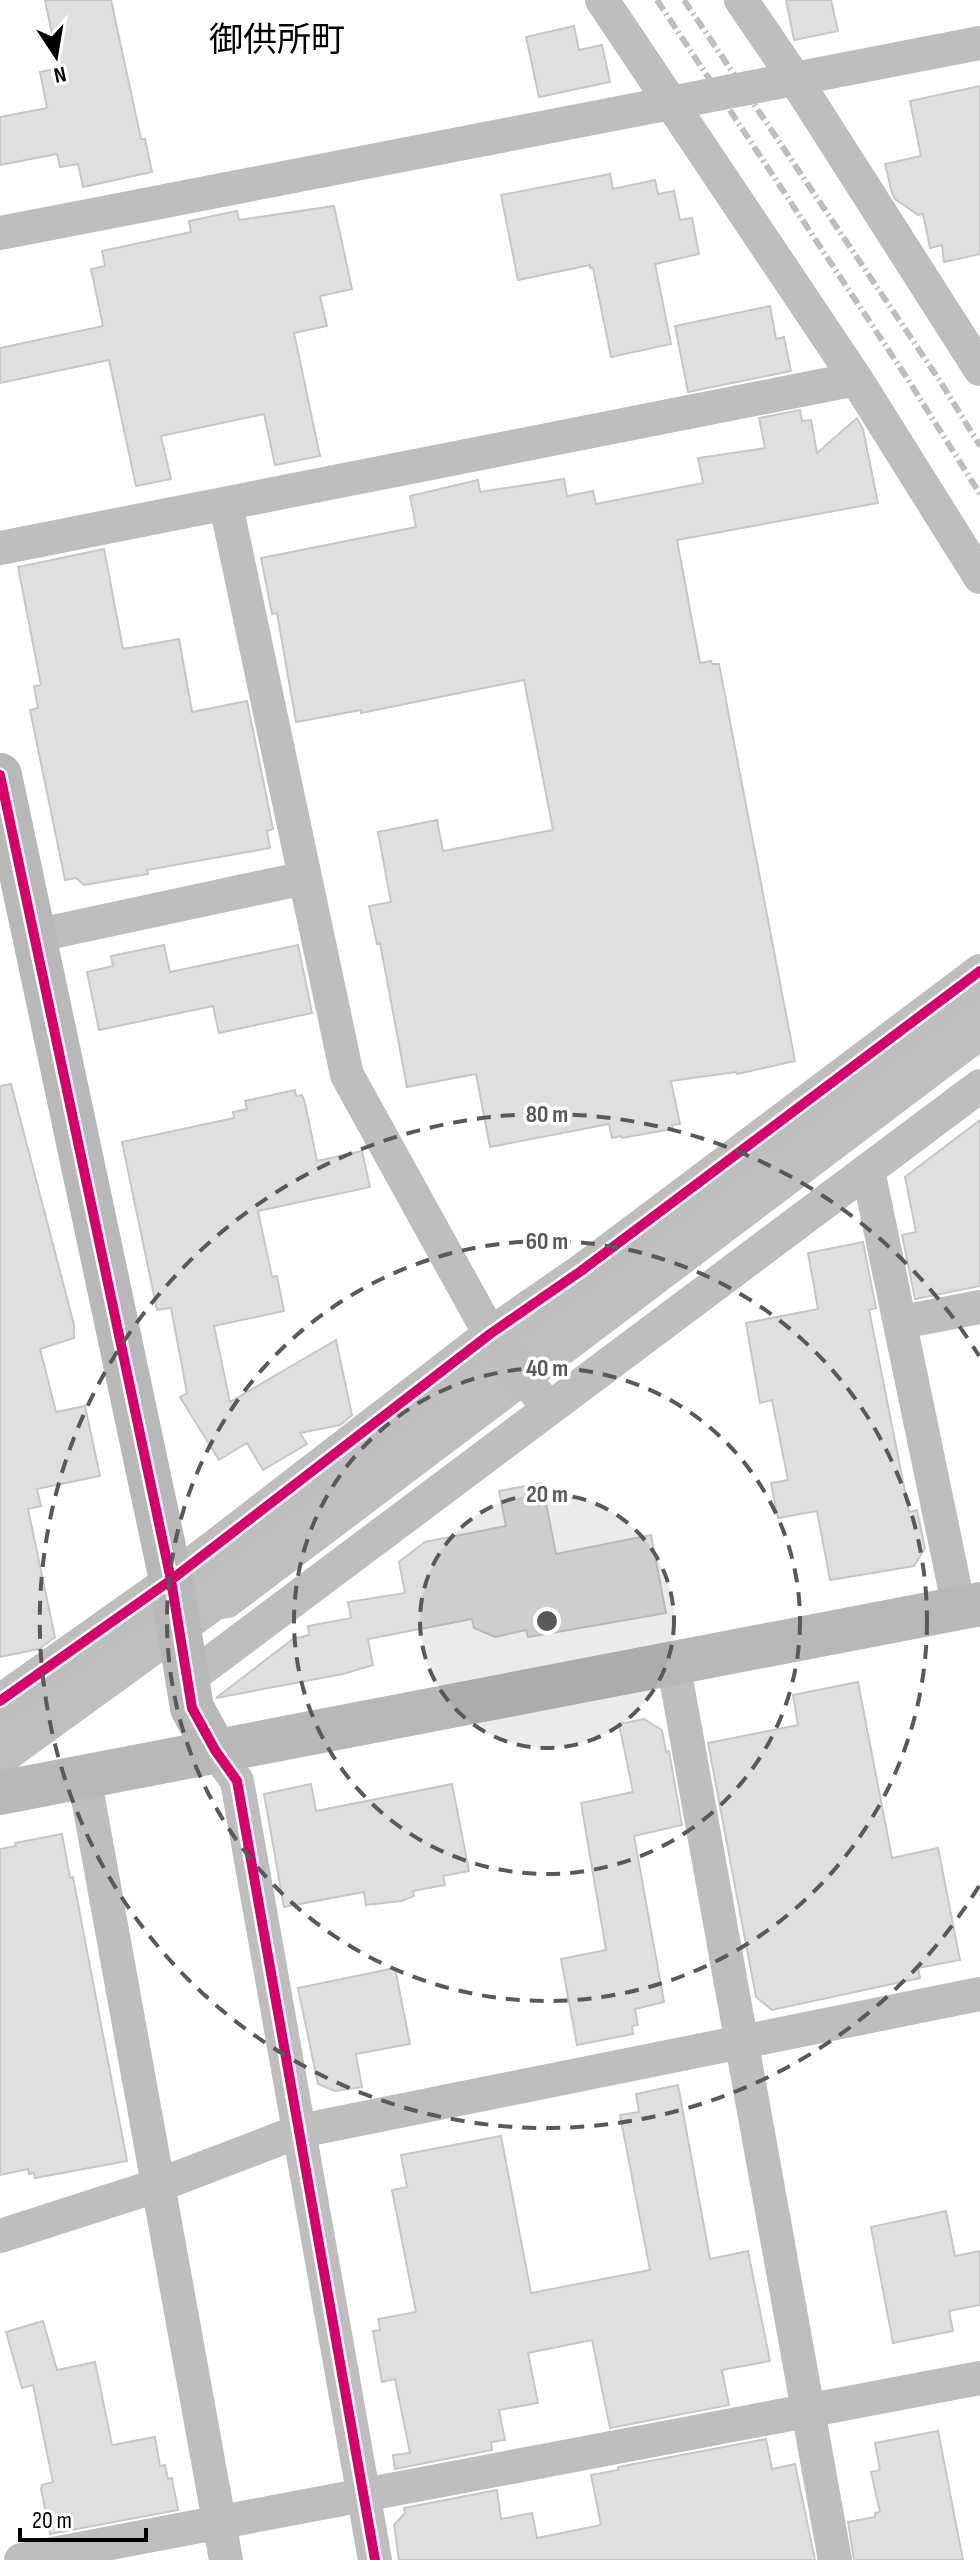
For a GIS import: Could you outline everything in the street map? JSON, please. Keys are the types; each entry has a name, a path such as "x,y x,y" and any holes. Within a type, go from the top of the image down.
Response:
{"street":[{"path":"602,0 856,379 980,577"},
{"path":"741,0 978,362"},
{"path":"0,233 980,43"},
{"path":"0,548 856,379"},
{"path":"226,505 347,1075 494,1338 542,1401"},
{"path":"0,775 171,1583 192,1708 215,1750 237,1781 375,2560"},
{"path":"34,936 305,878"},
{"path":"0,1701 171,1583 980,971"},
{"path":"185,1667 542,1401 868,1170 980,1086"},
{"path":"0,1793 970,1606 868,1170"},
{"path":"902,1322 980,1307"},
{"path":"673,1662 835,2560"},
{"path":"84,1776 226,2560"},
{"path":"0,2236 159,2185 300,2131 980,1994"},
{"path":"21,2560 980,2378"}],"shaded area":[{"path":"980,988 980,1054 234,1617 222,1619 0,1780 0,1714 229,1551"}],"building":[{"path":"45,0 111,0 141,139 145,139 152,172 83,187 78,164 60,167 57,154 0,165 0,117 47,108 40,72 59,68"},
{"path":"786,0 831,0 838,31 794,40"},
{"path":"574,26 579,50 602,45 610,82 539,97 526,37"},
{"path":"980,86 980,254 944,262 942,245 930,248 923,214 918,215 895,199 885,164 921,156 910,101"},
{"path":"610,174 613,189 655,180 658,194 674,191 680,220 692,218 699,254 655,264 671,344 611,357 593,268 590,265 518,280 501,195"},
{"path":"334,206 352,289 320,296 327,326 294,333 320,456 275,465 264,414 161,436 171,479 136,486 109,360 0,383 0,348 103,326 91,269 105,266 102,251 191,232 189,221 237,211 239,220"},
{"path":"770,306 776,339 784,337 791,371 688,392 675,326"},
{"path":"800,410 802,421 811,420 817,453 857,418 863,429 878,503 677,540 700,663 711,661 712,664 719,664 795,1061 737,1074 671,1081 680,1124 672,1125 673,1129 612,1138 609,1124 490,1147 476,1074 407,1087 380,943 377,944 369,906 391,902 378,832 437,820 443,851 553,830 524,680 361,713 361,710 296,722 277,613 272,614 261,558 416,527 410,496 478,480 480,492 564,479 567,496 593,491 596,504 703,483 698,458 765,448 759,418"},
{"path":"104,549 123,649 179,639 192,712 247,701 273,829 267,831 270,848 147,870 148,874 84,885 76,878 65,880 30,710 38,708 34,686 41,685 18,567"},
{"path":"164,945 170,972 298,945 312,1013 219,1033 213,1006 99,1030 87,972 113,966 111,956"},
{"path":"11,1084 74,1325 74,1338 40,1349 56,1412 85,1406 100,1476 37,1489 41,1506 28,1509 55,1637 39,1649 0,1657 0,1086"},
{"path":"295,1090 296,1096 302,1095 305,1103 317,1161 362,1151 370,1187 258,1211 272,1277 277,1276 284,1311 214,1326 230,1402 336,1340 352,1415 340,1425 300,1433 307,1444 263,1470 247,1443 219,1460 180,1397 187,1393 171,1308 157,1310 122,1142 234,1118 233,1112 247,1109 245,1101"},
{"path":"980,1120 980,1286 915,1299 902,1235 916,1232 905,1177"},
{"path":"863,1242 876,1308 869,1310 909,1512 917,1510 925,1548 914,1566 830,1580 817,1511 778,1518 771,1483 788,1480 772,1400 760,1403 746,1323 818,1309 808,1253"},
{"path":"542,1483 556,1554 651,1535 666,1613 528,1637 526,1630 495,1637 474,1628 472,1619 368,1639 373,1665 343,1674 216,1698 293,1639 309,1635 308,1626 351,1618 348,1602 405,1593 399,1562 425,1542 506,1526 499,1491"},
{"path":"858,1682 892,1858 938,1848 960,1960 918,1968 920,1978 772,2010 756,1997 708,1743 798,1725 793,1695"},
{"path":"644,1719 662,1730 666,1752 669,1751 682,1825 634,1836 664,2002 635,2009 638,2025 632,2026 633,2034 577,2045 561,1959 606,1950 581,1803 633,1792 619,1724"},
{"path":"311,1784 316,1811 452,1784 469,1871 443,1876 445,1885 413,1891 414,1896 402,1901 366,1905 364,1892 284,1907 264,1794"},
{"path":"62,1834 70,1878 73,1877 127,2161 35,2178 28,2169 0,2175 0,1849"},
{"path":"395,1968 410,2044 356,2054 362,2087 335,2091 318,2084 298,1988"},
{"path":"678,2085 710,2259 748,2251 770,2361 722,2370 729,2405 610,2428 592,2340 528,2353 538,2403 499,2410 505,2440 491,2442 492,2450 395,2469 393,2455 410,2453 395,2379 382,2382 373,2331 380,2330 378,2319 416,2312 392,2190 407,2187 401,2155 501,2136 531,2293 650,2270 620,2115 639,2112 636,2094"},
{"path":"946,2211 955,2256 980,2251 980,2305 949,2311 953,2331 893,2343 871,2227"},
{"path":"43,2321 57,2370 95,2362 112,2445 155,2437 160,2466 165,2465 168,2479 172,2478 178,2510 50,2534 41,2489 42,2485 53,2482 33,2385 22,2388 6,2332"},
{"path":"938,2431 963,2560 854,2560 848,2522 875,2517 875,2513 880,2512 871,2472 880,2470 875,2443"},
{"path":"766,2439 772,2469 795,2464 815,2560 399,2560 394,2525 405,2513 404,2508 497,2490 501,2519 532,2513 537,2538 601,2525 591,2475"}],"railway":[{"path":"657,0 980,494"},
{"path":"684,0 940,381 980,446"}],"cycle path":[{"path":"0,775 171,1580 192,1708 215,1750 237,1781 375,2560"},
{"path":"0,1701 171,1580 490,1334 581,1271 980,971"}],"district":[{"name":"御供所町","path":"277,39"}]}
